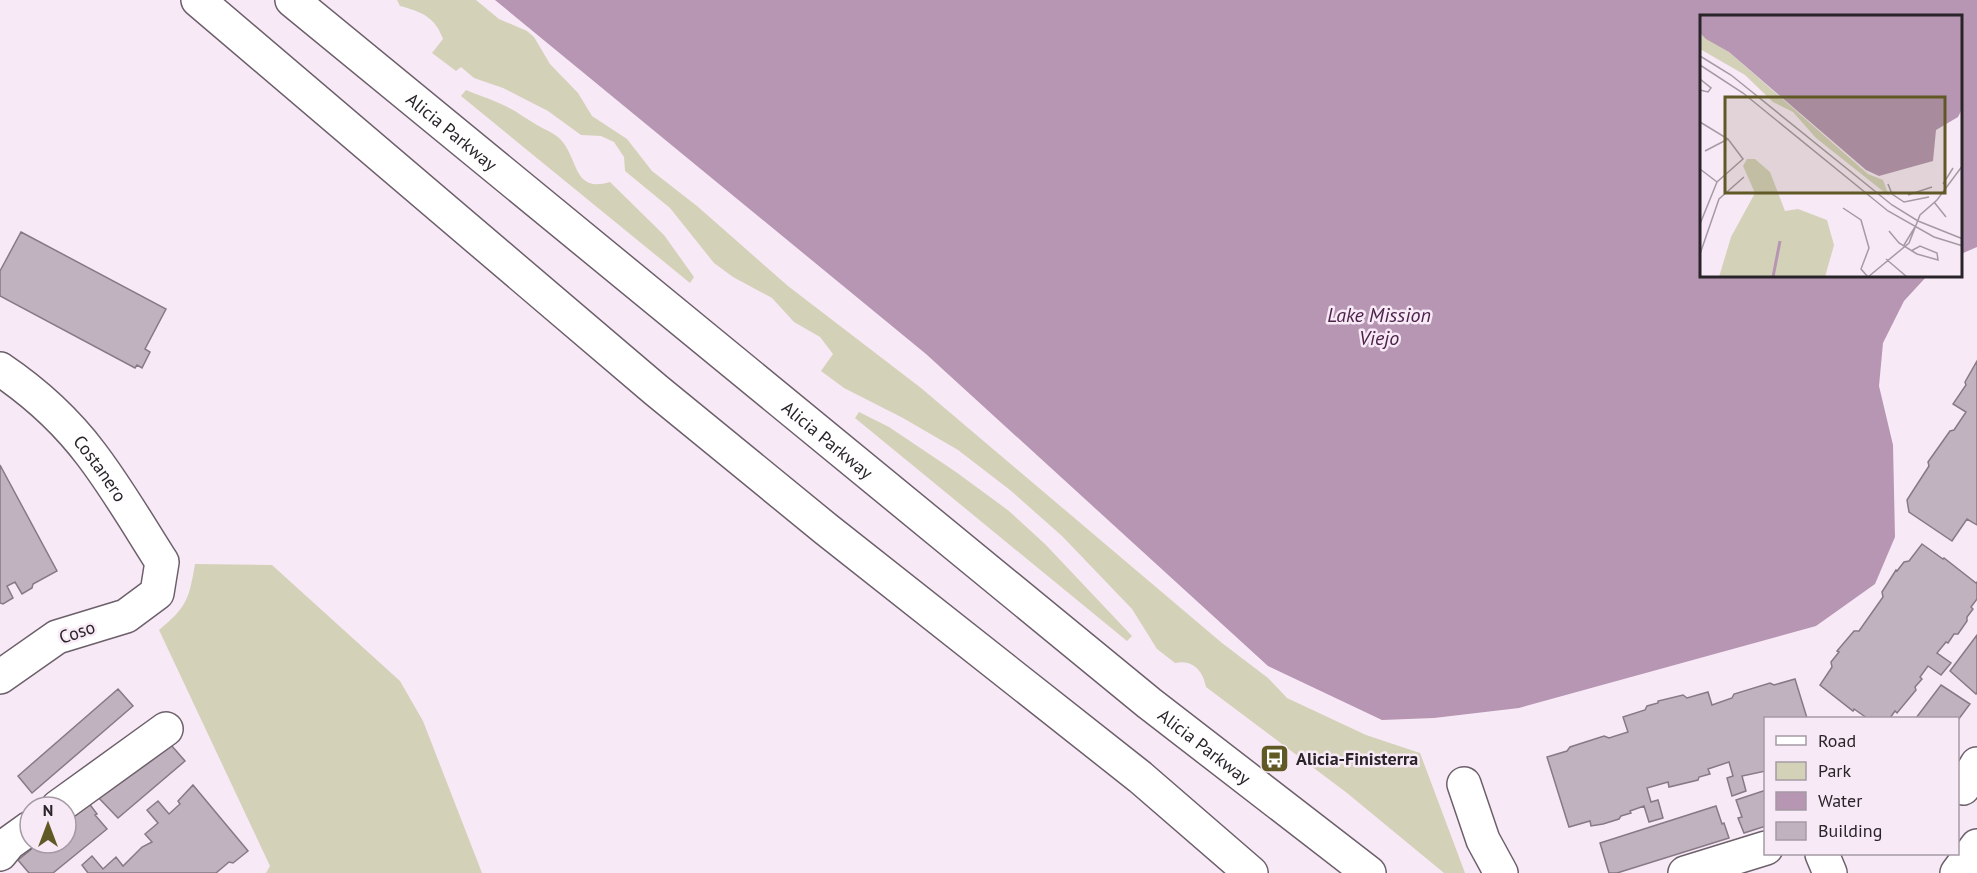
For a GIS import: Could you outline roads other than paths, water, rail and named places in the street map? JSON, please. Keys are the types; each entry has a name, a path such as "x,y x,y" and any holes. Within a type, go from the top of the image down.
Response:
{"main road":[{"path":"198,0 656,390 844,544 1140,777 1251,873"},
{"name":"Alicia Parkway","path":"292,0 1112,672 1369,873"},
{"name":"Costanero","path":"7,383 59,418 91,453 162,562 157,593"},
{"name":"Coso","path":"0,677 57,637 126,616 157,593"},
{"path":"75,795 166,729"},
{"path":"1464,784 1483,840 1501,873"},
{"path":"0,854 18,837"},
{"path":"1957,873 1977,846"},
{"path":"1685,873 1764,849"},
{"path":"1822,855 1830,873"}],"water":[{"name":"Lake Mission Viejo","path":"495,0 1977,0 1977,247 1962,254 1962,15 1700,15 1700,278 1925,278 1904,301 1883,343 1879,386 1893,445 1895,537 1875,584 1816,626 1519,708 1434,718 1382,720 1268,666 926,354"}],"place":[{"name":"Alicia-Finisterra","path":"1275,758"}]}
